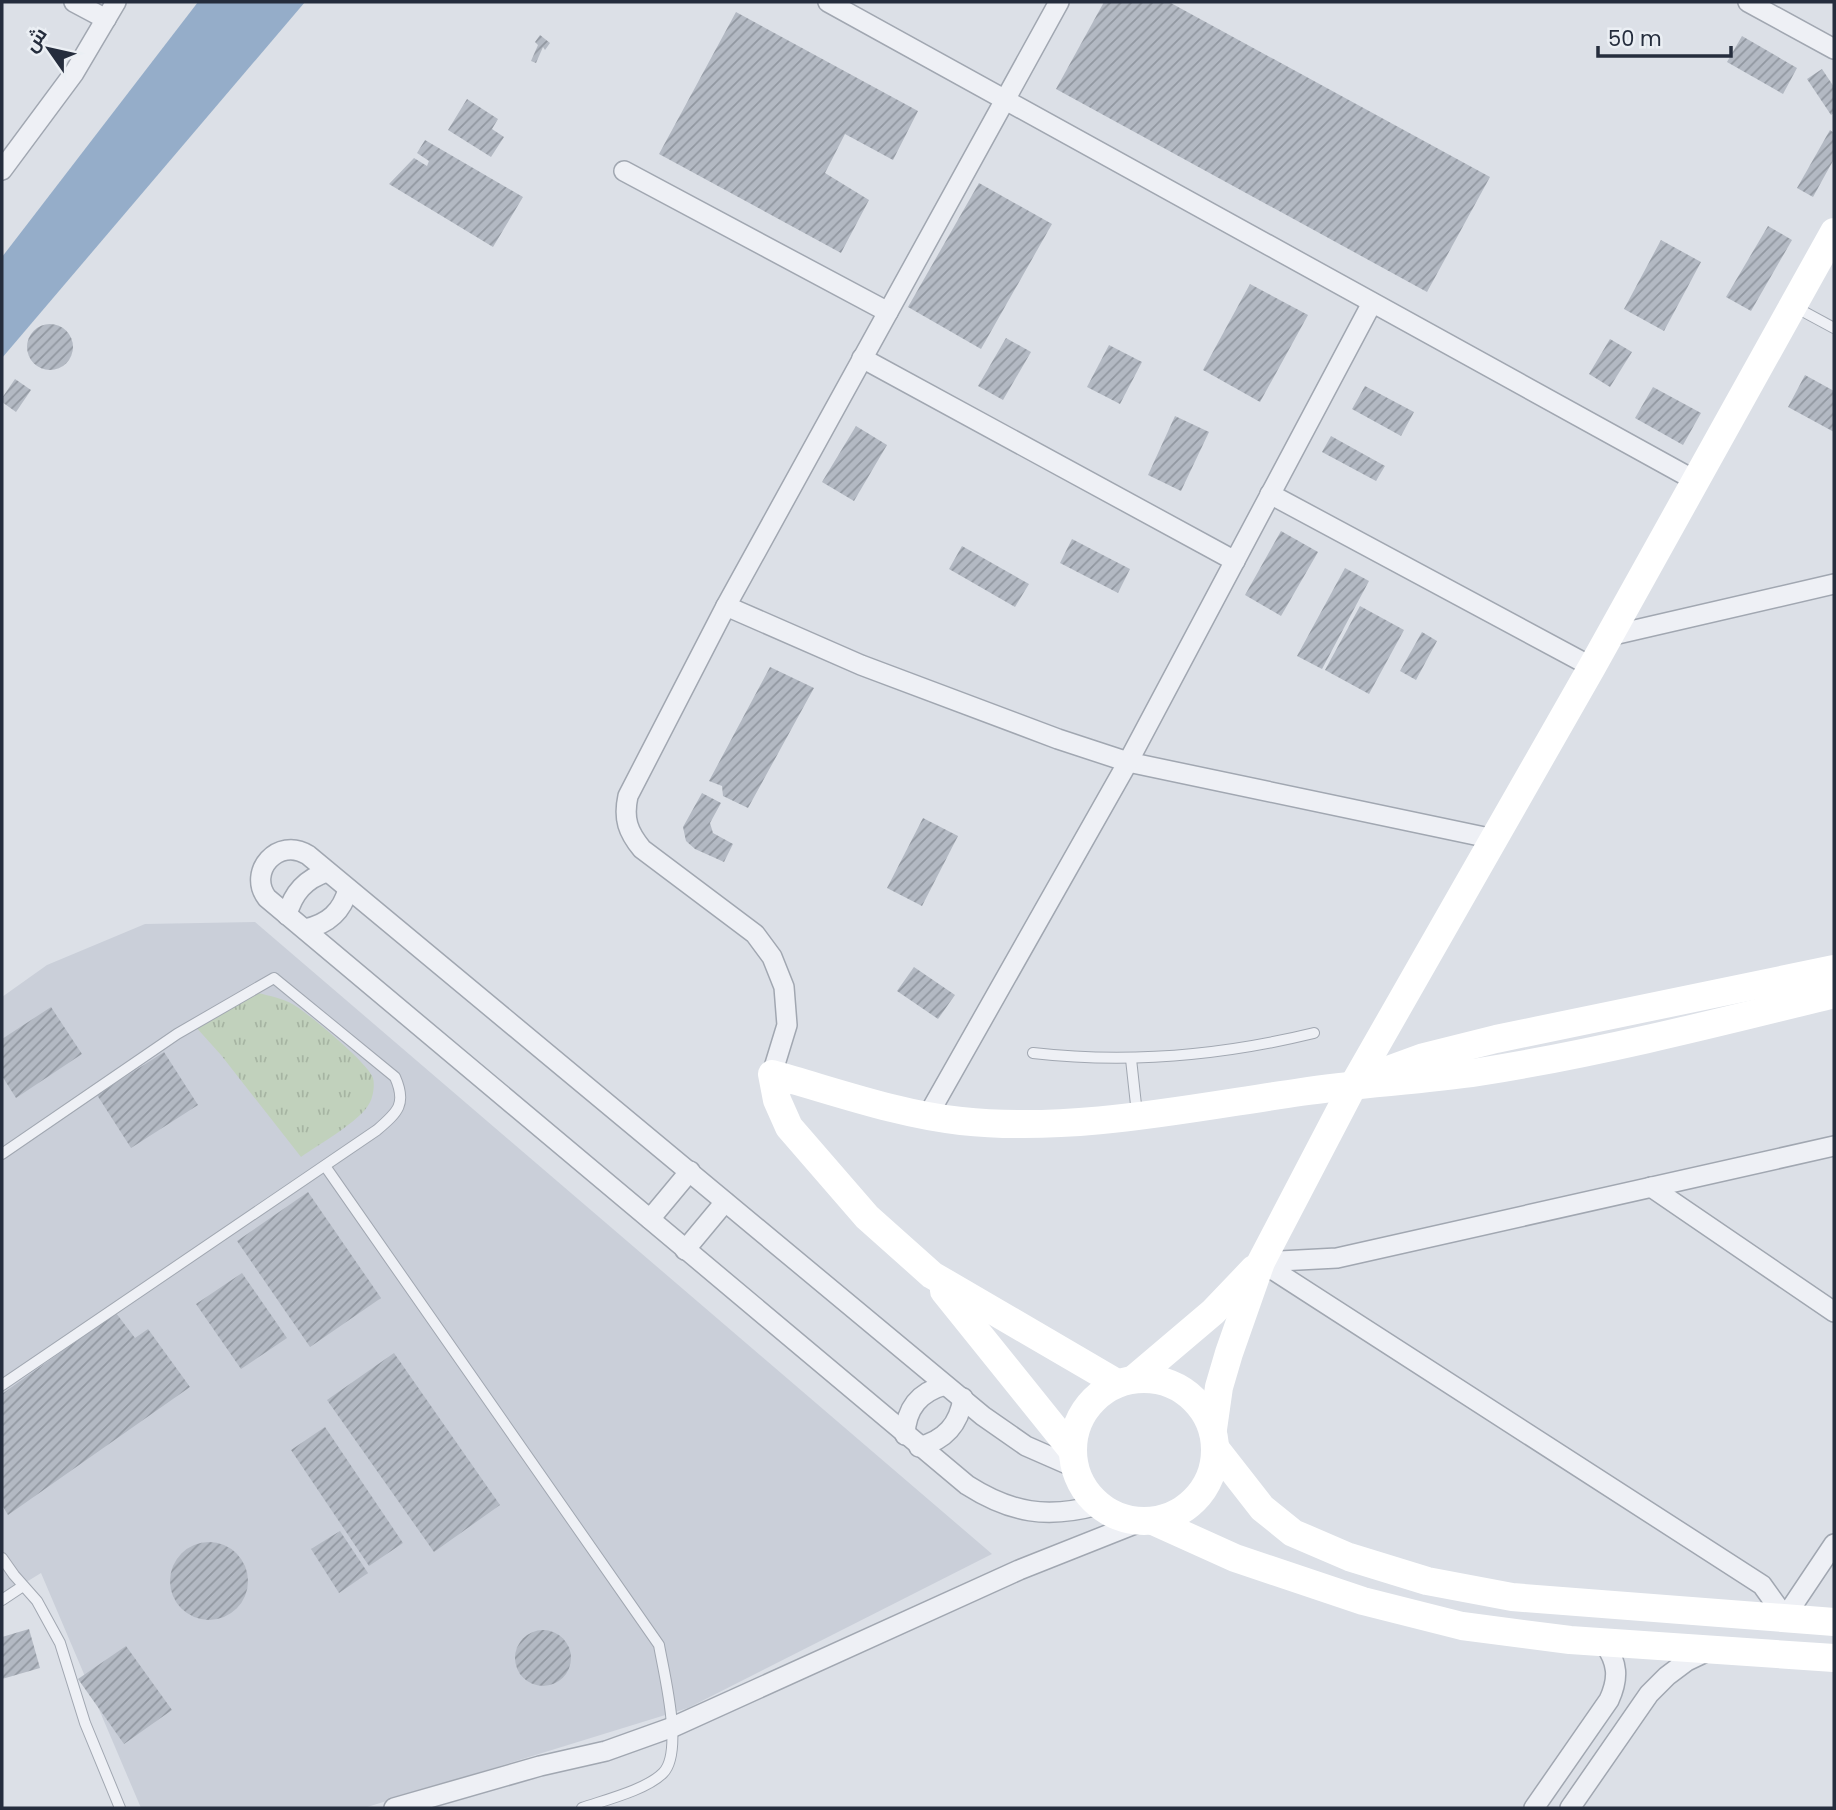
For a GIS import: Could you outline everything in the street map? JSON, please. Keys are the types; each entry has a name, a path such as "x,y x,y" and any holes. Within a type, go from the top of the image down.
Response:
{"street":[{"path":"74,2 106,19"},
{"path":"2,170 74,73 116,2"},
{"path":"828,2 1696,481"},
{"path":"1059,2 726,606 628,796 625,812 629,833 642,849 755,934 772,957 784,987 787,1025 772,1074 777,1100 789,1127 867,1217 932,1275 1073,1459 1083,1488 1098,1506 1118,1517 1146,1522 1235,1558 1363,1601 1462,1626 1604,1643 1834,1658"},
{"path":"1748,2 1834,49"},
{"path":"624,171 888,312"},
{"path":"394,1808 540,1766 606,1751 673,1727 1019,1570 1146,1522 1173,1516 1191,1504 1204,1488 1213,1469 1219,1387 1228,1353 1261,1262 1354,1084 1592,667 1834,232"},
{"path":"927,1116 1128,762 1372,303"},
{"path":"862,358 1235,561"},
{"path":"1270,494 1592,667"},
{"path":"1609,636 1834,584"},
{"path":"726,606 861,665 1045,735 1128,762 1494,839"},
{"path":"1073,1459 1049,1458 1004,1432 299,850 287,848 266,863 260,874 262,891 287,915 967,1485 1007,1506 1052,1514 1098,1506"},
{"path":"287,915 293,898 304,884 327,872"},
{"path":"305,929 333,916 345,899 348,889"},
{"path":"1354,1084 1424,1057 1460,1047 1834,969"},
{"path":"772,1074 927,1116 975,1122 1034,1124 1138,1116 1354,1084 1438,1077 1521,1064 1652,1039 1834,994"},
{"path":"1073,1459 1075,1429 1084,1410 1099,1394 1125,1381 1213,1312 1261,1262 1337,1258 1834,1146"},
{"path":"650,1219 690,1171"},
{"path":"1651,1187 1834,1312"},
{"path":"685,1250 725,1202"},
{"path":"1261,1262 1762,1585 1785,1617"},
{"path":"932,1275 1125,1381 1154,1379 1174,1384 1191,1395 1204,1411 1214,1439 1262,1508 1293,1533 1349,1558 1427,1581 1512,1597 1834,1622"},
{"path":"912,1441 909,1412 924,1394 945,1385"},
{"path":"912,1441 931,1444 951,1431 957,1421 963,1398"},
{"path":"1785,1617 1834,1544"},
{"path":"1534,1808 1609,1700 1615,1686 1617,1670 1613,1656 1604,1643"},
{"path":"1570,1808 1649,1694 1687,1661 1709,1650"}],"lane":[{"path":"1794,306 1834,328"},
{"path":"2,1154 177,1034 274,978 395,1077 401,1090 401,1103 393,1117 2,1385"},
{"path":"1033,1053 1131,1059 1217,1053 1314,1033"},
{"path":"1131,1059 1138,1116"},
{"path":"325,1166 659,1646 673,1727 670,1763 663,1773 648,1783 582,1808"},
{"path":"2,1558 37,1601 60,1643 85,1723 120,1808"},
{"path":"2,1600 23,1586"}],"shaded area":[{"path":"255,922 992,1554 688,1708 364,1808 141,1808 41,1573 2,1597 2,997 47,965 145,924"}],"green space":[{"path":"258,993 285,1001 301,1010 350,1051 373,1078 373,1095 364,1111 301,1157 194,1025 248,994"}],"water":[{"path":"198,2 305,2 2,358 2,257"}],"building":[{"path":"1104,2 1169,2 1490,177 1427,292 1056,89"},
{"path":"736,12 918,111 893,160 845,134 825,173 869,200 841,253 659,154"},
{"path":"540,35 550,43 545,50 543,47 536,63 531,61 538,45 535,42"},
{"path":"1742,36 1797,68 1783,94 1727,62"},
{"path":"1822,69 1834,87 1834,113 1831,115 1807,79"},
{"path":"467,99 498,119 492,129 504,137 491,157 448,130"},
{"path":"1830,130 1834,133 1834,159 1813,197 1797,188"},
{"path":"425,140 523,197 493,247 389,184 414,158 427,166 429,161 417,153"},
{"path":"979,183 1052,224 981,349 908,307"},
{"path":"1768,226 1792,240 1751,311 1726,297"},
{"path":"1661,240 1701,262 1664,331 1624,309"},
{"path":"1250,284 1308,315 1260,402 1203,370"},
{"path":"50,324 66,331 73,347 66,363 50,370 34,363 27,347 34,331"},
{"path":"1006,338 1031,352 1003,400 978,386"},
{"path":"1610,339 1632,352 1610,387 1589,374"},
{"path":"1109,345 1142,362 1120,404 1087,387"},
{"path":"1805,375 1834,391 1834,432 1788,407"},
{"path":"15,379 31,390 16,412 2,402"},
{"path":"1365,386 1414,412 1401,436 1352,409"},
{"path":"1653,387 1701,413 1683,445 1635,418"},
{"path":"1175,416 1209,432 1181,491 1148,475"},
{"path":"856,426 887,445 854,501 822,482"},
{"path":"1331,436 1385,466 1376,481 1322,452"},
{"path":"1281,531 1318,552 1281,616 1245,595"},
{"path":"1072,539 1130,569 1118,593 1060,563"},
{"path":"962,546 1029,584 1015,607 949,569"},
{"path":"1345,568 1369,581 1322,669 1297,656"},
{"path":"1360,606 1404,630 1369,694 1325,670"},
{"path":"1422,632 1437,641 1416,680 1400,671"},
{"path":"770,667 814,688 748,808 723,796 722,786 709,781"},
{"path":"702,793 721,803 710,823 713,833 733,844 724,862 695,849 686,841 683,827"},
{"path":"923,818 958,836 922,906 887,888"},
{"path":"914,967 955,995 938,1019 897,991"},
{"path":"51,1007 82,1054 16,1098 2,1076 2,1039"},
{"path":"164,1052 198,1105 131,1148 97,1095"},
{"path":"308,1192 381,1298 310,1347 237,1241"},
{"path":"242,1273 287,1338 241,1369 196,1304"},
{"path":"116,1313 135,1338 148,1329 190,1387 8,1515 2,1505 2,1394"},
{"path":"394,1353 500,1505 434,1552 327,1400"},
{"path":"325,1427 403,1543 369,1566 291,1450"},
{"path":"340,1531 368,1573 339,1593 311,1549"},
{"path":"209,1542 224,1545 237,1553 245,1566 248,1581 245,1596 237,1609 224,1617 209,1620 194,1617 181,1609 173,1596 170,1581 173,1566 181,1553 194,1545"},
{"path":"29,1629 40,1668 2,1679 2,1637"},
{"path":"543,1630 554,1632 563,1638 569,1647 569,1669 563,1678 554,1684 543,1686 532,1684 523,1678 517,1669 515,1658 517,1647 523,1638 532,1632"},
{"path":"126,1646 172,1710 124,1744 78,1679"}]}
